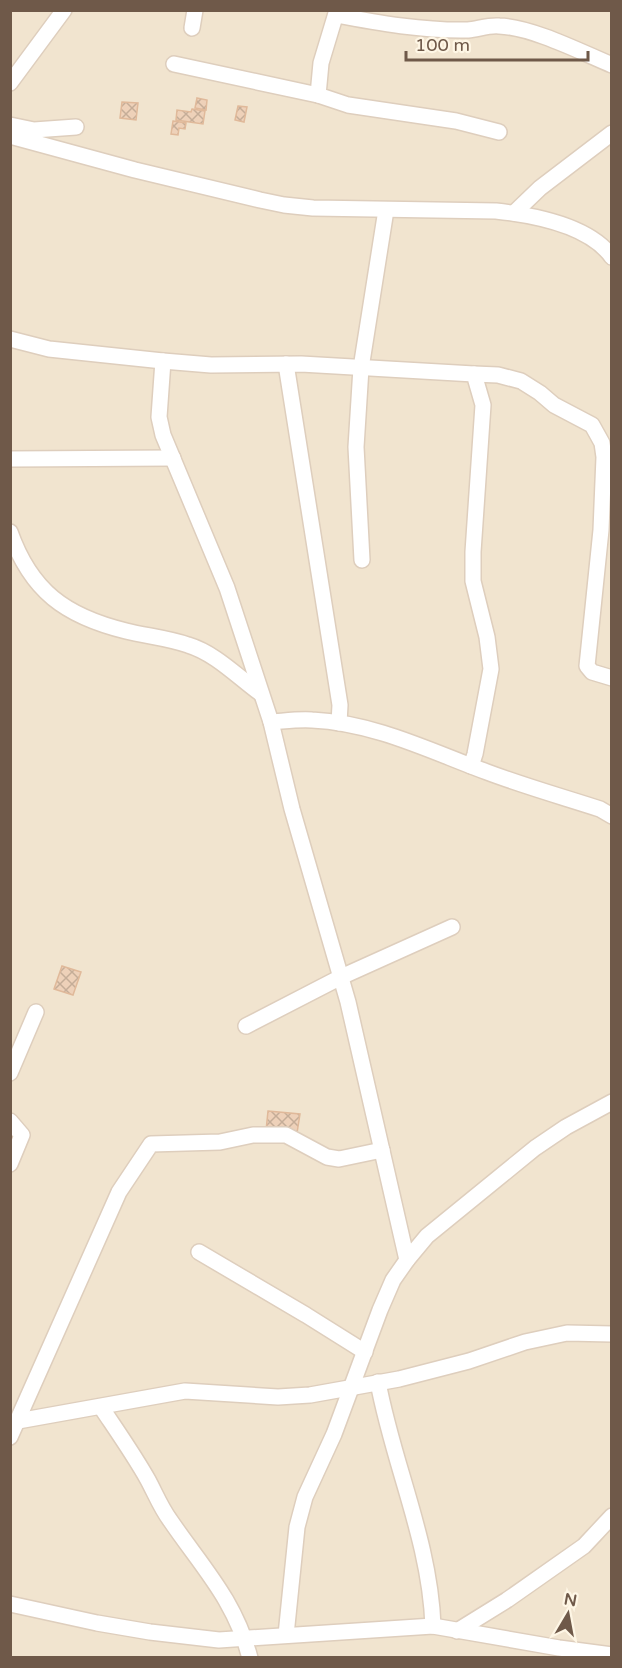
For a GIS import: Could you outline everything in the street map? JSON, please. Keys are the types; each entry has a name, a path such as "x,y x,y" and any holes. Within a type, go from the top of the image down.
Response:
{"street":[{"path":"10,83 64,10"},
{"path":"192,28 195,10"},
{"path":"318,95 321,63 336,13 425,28 467,30 497,18 612,65"},
{"path":"174,64 318,95 348,105 456,120 499,132"},
{"path":"10,124 34,130 76,126"},
{"path":"514,213 540,188 612,133"},
{"path":"10,136 135,170 284,205 313,208 514,213 550,221 574,230 592,239 612,257"},
{"path":"362,560 356,447 361,368 386,210"},
{"path":"10,339 49,349 211,365 286,364 498,375 521,381 566,413 592,425 598,434 604,457 601,530 587,666 592,672 612,678"},
{"path":"163,361 159,417 167,447 227,588 271,722 292,809 348,1002 407,1260"},
{"path":"286,364 340,705 339,723"},
{"path":"471,766 491,669 487,637 473,581 472,552 483,405 474,374"},
{"path":"10,459 172,458"},
{"path":"10,532 28,572 43,589 70,610 94,622 189,645 208,654 260,693"},
{"path":"271,722 310,719 379,732 420,745 471,766 600,809 612,816"},
{"path":"246,1026 341,977 452,927"},
{"path":"10,1073 36,1012"},
{"path":"286,1635 300,1512 334,1434 350,1387 393,1280 407,1260 436,1228 535,1148 566,1127 612,1102"},
{"path":"10,1121 22,1135 10,1164"},
{"path":"10,1437 119,1192 151,1144 220,1142 253,1135 286,1135 327,1157 339,1159 382,1150"},
{"path":"199,1252 365,1352"},
{"path":"20,1418 101,1407 184,1391 278,1397 310,1395 469,1361 535,1340 567,1333 612,1334"},
{"path":"378,1382 390,1436 414,1512 432,1598 433,1626"},
{"path":"10,1402 20,1418"},
{"path":"101,1407 148,1480 168,1519 208,1570 224,1596 245,1639 250,1658"},
{"path":"457,1631 507,1600 584,1546 612,1516"},
{"path":"10,1604 150,1632 219,1640 433,1626 612,1655"}],"shaded area":[{"path":"11,11 611,11 611,1657 11,1657"}],"building":[{"path":"197,98 207,100 206,110 195,108"},
{"path":"122,102 138,103 136,120 120,118"},
{"path":"238,106 247,107 244,122 235,120"},
{"path":"192,109 205,111 203,124 176,120 177,110 191,112"},
{"path":"173,121 186,123 185,129 179,128 178,135 171,134"},
{"path":"62,966 81,972 73,995 54,989"},
{"path":"268,1111 300,1114 297,1133 266,1131"}]}
